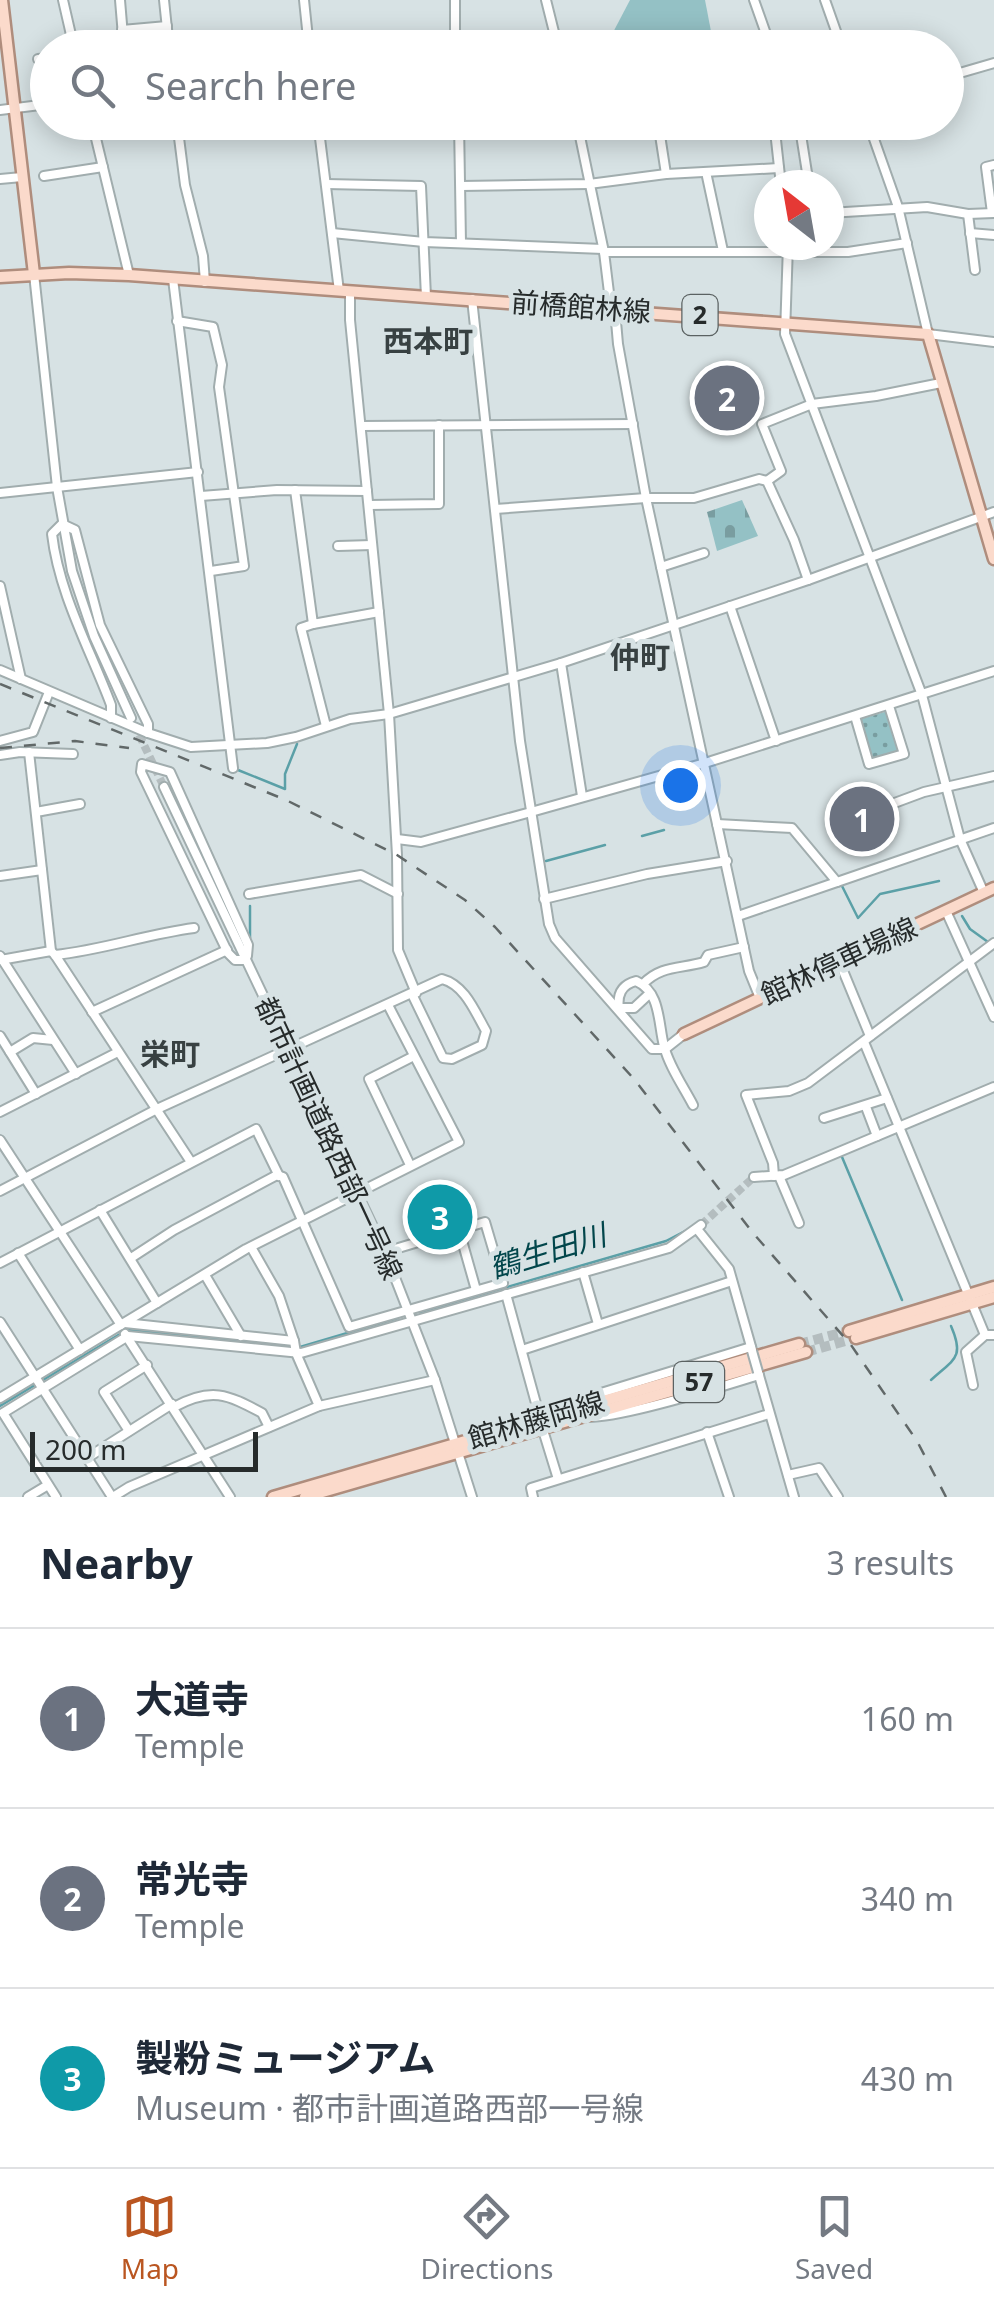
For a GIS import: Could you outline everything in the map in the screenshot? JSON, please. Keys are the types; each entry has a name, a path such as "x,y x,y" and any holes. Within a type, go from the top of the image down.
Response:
{"main road":[{"path":"2,0 34,274"},
{"name":"前橋館林線","path":"0,277 129,275 928,334"},
{"path":"928,334 994,559"},
{"name":"館林停車場線","path":"684,1034 989,891"},
{"path":"852,1334 970,1299 994,1287"},
{"path":"970,1299 994,1297"},
{"name":"館林藤岡線","path":"273,1497 803,1348"},
{"name":"館林藤岡線","path":"305,1497 325,1494 456,1448"}],"street":[{"path":"63,0 70,30"},
{"path":"120,0 122,30 167,26"},
{"path":"164,0 167,30"},
{"path":"304,0 307,30"},
{"path":"455,0 456,30"},
{"path":"546,0 554,30"},
{"path":"754,0 765,30"},
{"path":"824,0 835,30"},
{"path":"964,72 994,63"},
{"path":"0,110 30,106"},
{"path":"96,140 129,275"},
{"path":"179,140 206,282"},
{"path":"0,1191 157,1109 414,994 442,979 451,981 468,1000 486,1031 482,1045 452,1060 443,1058 414,994 399,957 389,714 369,505 350,320 332,234 320,140"},
{"path":"460,140 461,243"},
{"path":"581,140 646,498 749,971 760,998"},
{"path":"661,140 666,174"},
{"path":"461,186 590,184 666,174 780,168 776,140"},
{"path":"801,140 806,170"},
{"path":"874,140 898,207 928,334 994,342"},
{"path":"844,212 927,206 968,214 993,213 986,167 994,165"},
{"path":"44,176 103,167"},
{"path":"706,172 723,252"},
{"path":"0,179 22,177"},
{"path":"326,184 422,186 426,297"},
{"path":"968,214 974,270"},
{"path":"970,233 994,236"},
{"path":"332,234 604,251 754,250"},
{"path":"844,252 907,243"},
{"path":"788,260 784,334 922,695 960,839 989,891"},
{"path":"34,274 57,487 72,572 86,616 131,718"},
{"path":"173,279 232,768"},
{"path":"472,299 530,812 551,932 652,1049 665,1049 684,1034"},
{"path":"177,322 213,326 219,342 219,387 244,566 210,571"},
{"path":"495,509 694,498 767,480 781,471 762,424 812,404 942,382"},
{"path":"361,426 633,424"},
{"path":"369,505 439,504 439,425"},
{"path":"0,493 198,472"},
{"path":"767,480 808,580"},
{"path":"201,496 295,490 367,491"},
{"path":"295,490 313,624"},
{"path":"0,670 110,718 191,746 296,737 561,663 994,512"},
{"path":"62,524 52,534 54,550 76,620 110,705 110,718"},
{"path":"62,524 75,530 100,624 148,724 148,733"},
{"path":"338,546 372,545"},
{"path":"661,567 704,554"},
{"path":"0,586 21,679"},
{"path":"730,606 776,742"},
{"path":"326,726 301,628 379,612"},
{"path":"561,663 582,796"},
{"path":"396,839 421,842 705,763 994,671"},
{"path":"0,740 32,732 49,692"},
{"path":"855,716 869,764 904,754 889,706"},
{"path":"0,756 30,752 73,754"},
{"path":"30,752 53,953 191,1162"},
{"path":"142,764 170,772 248,945 244,960 231,958 142,772 142,764"},
{"path":"881,808 946,786 994,776"},
{"name":"都市計画道路西部一号線","path":"164,787 386,1252 435,1380 472,1497"},
{"path":"36,812 80,804"},
{"path":"716,824 792,828 837,882"},
{"path":"738,916 994,828"},
{"path":"544,899 648,874 727,861"},
{"path":"0,876 42,870"},
{"path":"250,894 361,875 398,894"},
{"path":"946,911 994,1017"},
{"path":"76,1074 0,958 107,948 150,933 194,928"},
{"path":"799,1223 746,1095 788,1091 808,1083 994,943"},
{"path":"643,984 654,973 704,962 708,956 744,947"},
{"path":"92,1012 227,950"},
{"path":"839,961 899,1130 989,1335 966,1352 973,1385"},
{"path":"595,984 620,992 633,981 643,984 653,1000 665,1049 694,1104"},
{"path":"620,992 621,1009"},
{"path":"621,1009 634,1008 648,995"},
{"path":"0,1398 250,1247 459,1142 388,1005"},
{"path":"661,1024 669,1034 684,1034"},
{"path":"0,1036 36,1094"},
{"path":"10,1052 32,1038 53,1040"},
{"path":"0,1112 118,1052"},
{"path":"410,1165 368,1079 414,1056"},
{"path":"754,1176 778,1178 994,1088"},
{"path":"824,1118 887,1098"},
{"path":"866,1107 877,1136"},
{"path":"0,1263 256,1129 303,1220 349,1327 503,1282 486,1222 386,1252"},
{"path":"0,1140 230,1497"},
{"path":"131,1258 174,1230 280,1176"},
{"path":"100,1210 157,1304"},
{"path":"56,1497 3,1413 128,1336 296,1353 670,1248 699,1227 726,1263 794,1497"},
{"path":"459,1230 476,1290"},
{"path":"250,1247 279,1296 296,1353 319,1406"},
{"path":"18,1254 80,1350"},
{"path":"583,1272 598,1324"},
{"path":"205,1276 241,1336"},
{"path":"522,1350 732,1281"},
{"path":"506,1294 558,1479"},
{"path":"0,1322 112,1497 319,1406 435,1380"},
{"path":"122,1325 294,1341"},
{"path":"751,1349 588,1396 578,1412 591,1420 759,1374"},
{"path":"129,1431 104,1392 147,1365"},
{"path":"87,1458 196,1395 216,1394 262,1413 270,1427"},
{"path":"533,1497 530,1488 770,1414"},
{"path":"707,1432 729,1497"},
{"path":"788,1475 820,1468 838,1497"},
{"path":"28,1497 48,1485"}],"green space":[{"path":"630,0 705,0 711,30 614,30"},
{"path":"742,500 758,536 717,551 707,512"},
{"path":"888,711 900,751 871,762 858,720"}],"waterway":[{"path":"238,770 285,789 285,774 297,744"},
{"path":"642,836 664,830"},
{"path":"546,861 605,845"},
{"path":"842,886 858,918 880,894 939,881"},
{"path":"250,906 250,938"},
{"path":"962,916 970,929 988,942"},
{"path":"842,1157 902,1300"},
{"name":"鶴生田川","path":"421,1312 666,1241 687,1230"},
{"name":"鶴生田川","path":"300,1347 398,1318"},
{"path":"931,1380 957,1352 951,1326"},
{"name":"鶴生田川","path":"127,1330 288,1345"},
{"name":"鶴生田川","path":"43,1380 120,1334"},
{"name":"鶴生田川","path":"0,1406 35,1385"}],"tunnel":[{"path":"134,724 164,787"},
{"path":"701,1225 754,1177"},
{"path":"799,1344 849,1331"},
{"path":"806,1352 856,1338"}],"railway":[{"path":"0,684 286,800 397,855 465,900 495,927 634,1079 753,1233 851,1345 917,1441 946,1497"},
{"path":"0,748 75,741 129,748"}],"place":[{"name":"常光寺","path":"727,398"},
{"name":"大道寺","path":"862,819"},
{"name":"製粉ミュージアム","path":"440,1217"}],"district":[{"name":"西本町","path":"428,342"},
{"name":"仲町","path":"640,658"},
{"name":"栄町","path":"170,1055"}]}
